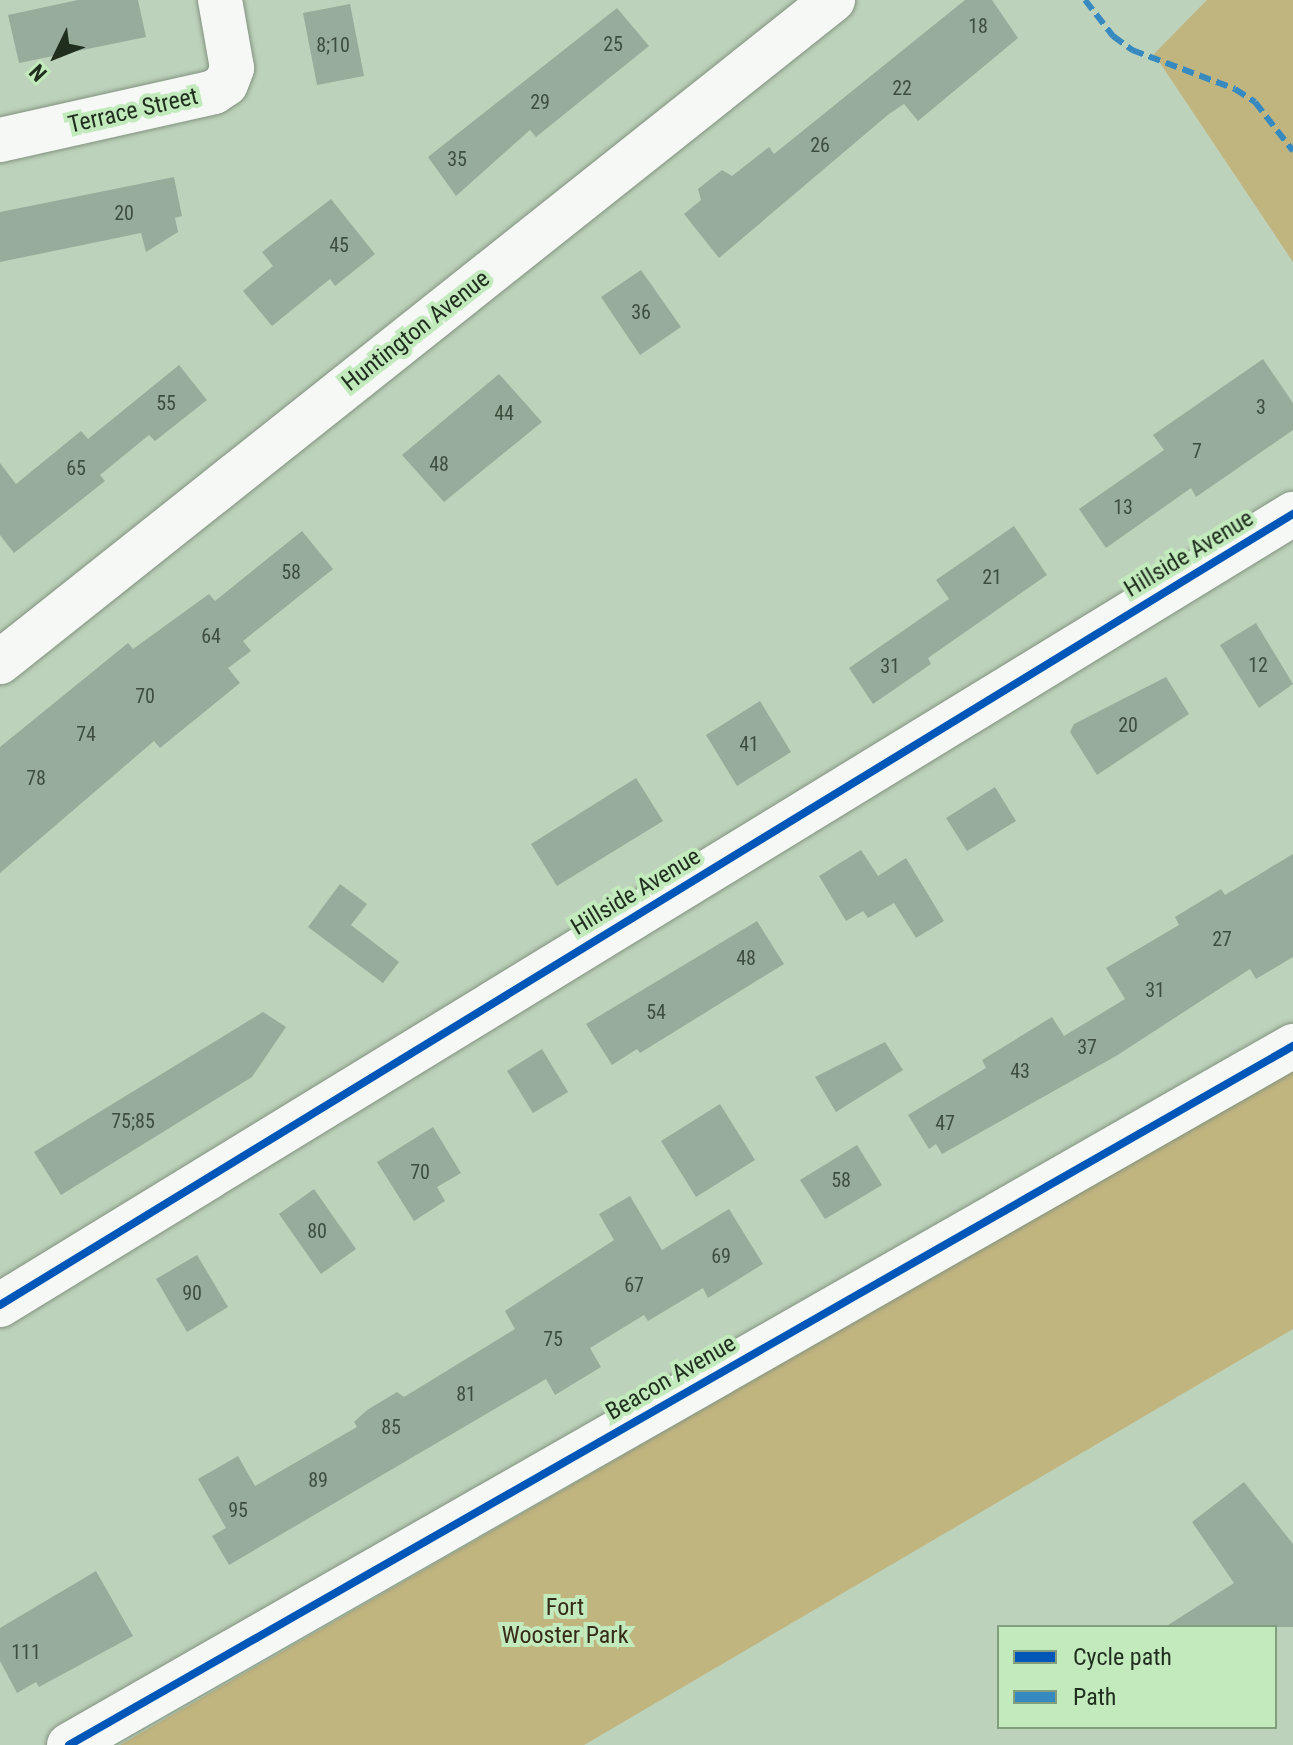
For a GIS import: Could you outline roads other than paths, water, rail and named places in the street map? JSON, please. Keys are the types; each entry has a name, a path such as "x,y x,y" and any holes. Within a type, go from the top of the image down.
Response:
{"street":[{"name":"Terrace Street","path":"0,140 214,92 226,84 232,68 220,0"},
{"name":"Huntington Avenue","path":"0,662 833,0"},
{"name":"Hillside Avenue","path":"0,1305 1293,514"},
{"name":"Beacon Avenue","path":"69,1745 1293,1046"}],"park label":[{"name":"Fort Wooster Park","path":"565,1622"}]}
